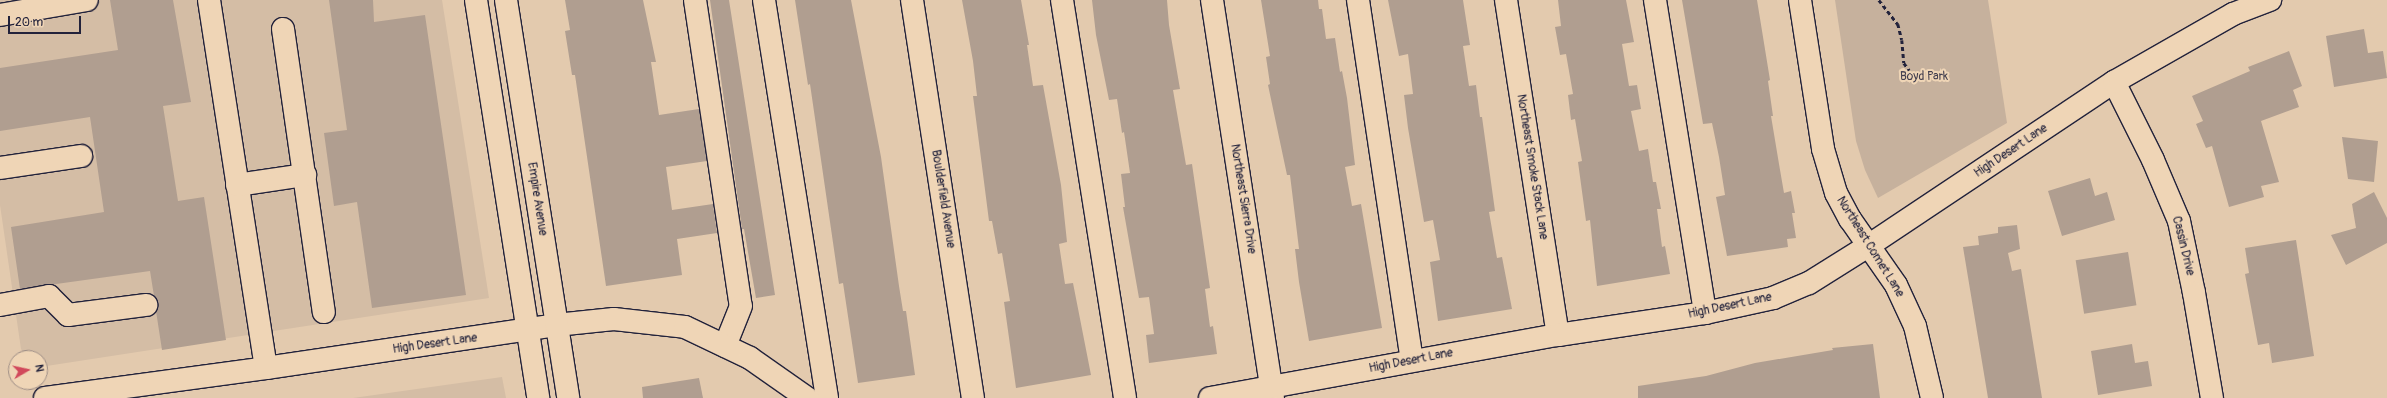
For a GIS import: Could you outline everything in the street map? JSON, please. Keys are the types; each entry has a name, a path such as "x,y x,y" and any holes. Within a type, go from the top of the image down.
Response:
{"main road":[{"path":"0,15 87,0"},
{"path":"209,0 266,368"},
{"path":"476,0 538,398"},
{"name":"Empire Avenue","path":"506,0 568,398"},
{"path":"695,0 741,306 725,346"},
{"path":"764,0 828,398"},
{"name":"Boulderfield Avenue","path":"912,0 973,398"},
{"path":"1062,0 1125,398"},
{"name":"Northeast Sierra Drive","path":"1212,0 1273,393"},
{"path":"1358,0 1412,360"},
{"name":"Northeast Smoke Stack Lane","path":"1506,0 1558,335"},
{"path":"1655,0 1704,313"},
{"name":"Northeast Comet Lane","path":"1800,0 1824,149 1836,193 1850,219 1896,285 1915,326 1932,398"},
{"name":"High Desert Lane","path":"1210,398 1273,393 1412,360 1558,335 1704,313 1780,295 1809,283 1868,246 2114,82 2230,7 2270,0"},
{"path":"283,29 324,312"},
{"name":"Cassin Drive","path":"2114,82 2153,160 2178,221 2194,293 2212,398"},
{"path":"0,168 81,156"},
{"path":"238,185 305,175"},
{"path":"0,304 49,296 68,315 146,305"},
{"name":"High Desert Lane","path":"44,398 115,393 266,368 556,325 614,319 685,327 750,358 807,398"}],"path":[{"path":"1878,0 1898,24 1902,40 1904,63 1909,70"}],"shaded area":[{"path":"0,0 442,0 489,298 48,366 48,350 21,349 0,205"},
{"path":"502,377 506,398 353,398"}],"green space":[{"name":"Boyd Park","path":"1835,0 1988,0 2007,123 1878,198 1865,170 1856,141"}],"building":[{"path":"110,0 173,0 191,102 163,106 178,201 204,197 226,340 162,350 156,311 158,303 154,296 150,271 20,289 11,227 104,212 90,117 0,131 0,68 118,50"},
{"path":"329,0 373,0 374,22 425,15 466,295 372,308 357,202 334,206 324,133 347,130"},
{"path":"565,0 643,0 656,62 651,62 659,115 699,109 707,161 666,167 672,210 713,204 717,233 677,239 682,275 606,286 575,75 572,75 565,31 570,30"},
{"path":"710,0 729,0 775,295 756,298 744,229 742,229"},
{"path":"795,0 851,0 881,157 899,286 903,311 906,311 915,375 858,383 843,283 839,284 810,84 808,85"},
{"path":"962,0 1021,0 1029,45 1027,45 1033,86 1043,85 1061,185 1067,242 1059,244 1065,284 1073,283 1091,375 1016,388 1004,302 1010,301 1002,253 998,254 992,221 989,221 973,96 977,96 973,61"},
{"path":"1092,0 1167,0 1169,25 1180,89 1173,90 1186,165 1192,164 1210,288 1205,289 1210,327 1213,326 1217,354 1149,363 1146,335 1154,334 1149,297 1139,298 1123,207 1125,207 1121,174 1130,173 1124,132 1122,133 1117,99 1109,100 1096,35"},
{"path":"1261,0 1318,0 1319,9 1322,9 1326,39 1335,38 1340,72 1342,71 1347,98 1355,165 1345,167 1352,206 1361,204 1382,328 1309,341 1295,249 1299,249 1290,175 1287,175 1268,85 1270,84 1266,57 1270,56"},
{"path":"1388,0 1463,0 1470,45 1463,46 1469,86 1476,85 1495,211 1489,212 1497,258 1502,257 1512,309 1438,321 1430,262 1440,260 1433,220 1424,222 1408,128 1404,95 1413,94 1408,54 1399,56"},
{"path":"1558,0 1626,0 1634,42 1622,44 1629,86 1637,85 1641,109 1631,111 1639,151 1648,149 1653,182 1656,182 1661,209 1657,209 1662,247 1665,246 1670,274 1597,286 1590,220 1586,221 1578,162 1582,161 1575,119 1571,120 1568,95 1573,94 1566,54 1560,55 1555,27 1561,26"},
{"path":"1682,0 1757,0 1770,80 1768,81 1773,116 1771,116 1784,193 1791,191 1795,213 1792,213 1796,238 1787,239 1788,247 1727,256 1716,197 1725,195 1719,157 1712,123 1703,124"},
{"path":"2364,29 2368,53 2383,51 2387,78 2334,87 2326,36"},
{"path":"2289,51 2302,86 2293,90 2299,107 2261,121 2279,182 2261,186 2264,197 2229,207 2212,146 2206,148 2196,124 2203,121 2192,96 2250,71 2248,67"},
{"path":"2342,137 2378,141 2374,182 2348,179"},
{"path":"2090,178 2095,196 2107,192 2115,220 2062,236 2048,191"},
{"path":"2374,192 2387,218 2387,243 2346,265 2331,235 2356,228 2352,204"},
{"path":"2017,225 2020,249 2008,253 2012,271 2021,269 2042,398 1988,398 1963,247 1979,245 1978,236 1998,233 1998,227"},
{"path":"2296,240 2314,356 2272,363 2269,343 2258,345 2245,274 2249,273 2245,248"},
{"path":"2128,252 2136,305 2084,314 2076,260"},
{"path":"1873,344 1880,398 1638,398 1638,386 1706,376 1755,363 1833,350 1832,348"},
{"path":"2132,344 2135,363 2148,361 2152,386 2098,395 2091,351"},
{"path":"699,378 703,398 643,398 642,387"}]}
